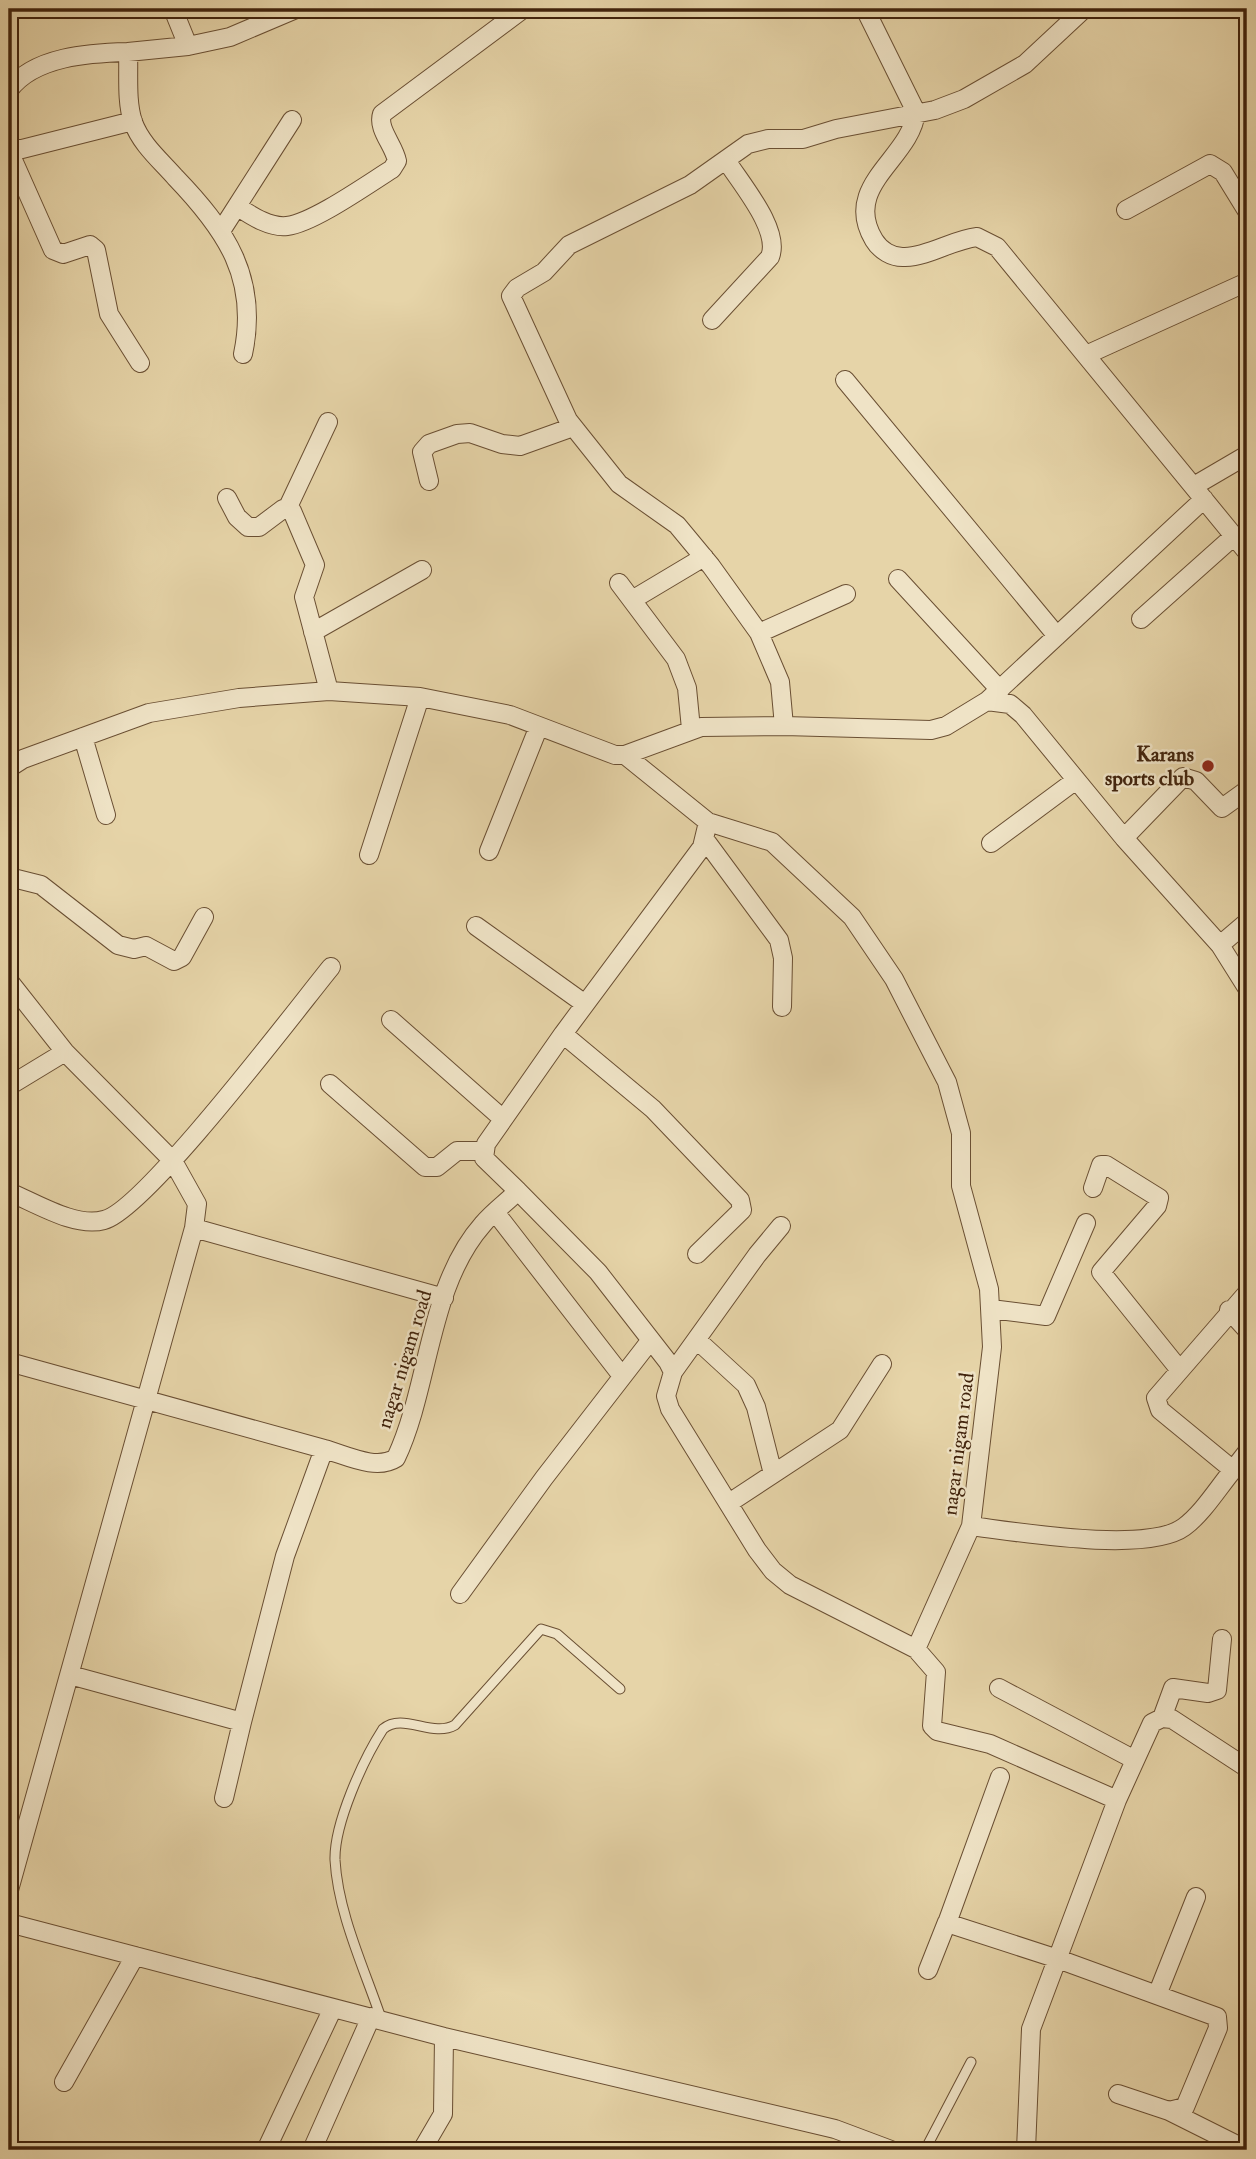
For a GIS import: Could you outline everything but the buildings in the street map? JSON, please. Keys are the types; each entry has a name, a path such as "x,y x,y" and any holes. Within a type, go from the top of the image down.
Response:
{"street":[{"path":"173,9 188,46"},
{"path":"9,90 16,81 34,69 59,61 188,46 230,37 296,9"},
{"path":"238,207 256,219 286,227 336,203 393,169 397,161 396,155 382,126 382,114 523,9"},
{"path":"553,9 563,9"},
{"path":"865,9 916,112 909,137 872,185 865,211 867,228 877,246 902,258 922,255 968,238 988,241 997,247 1247,552"},
{"path":"784,726 780,682 760,633 677,525 619,484 573,426 563,411 511,301 513,291 538,277 569,245 653,206 757,140 803,139 916,112 935,110 964,99 1003,79 1035,55 1084,9"},
{"path":"128,52 133,121 147,146 206,208 221,231 247,292 247,332 243,354"},
{"path":"133,121 9,150 53,250 63,254 89,244 96,250 109,313 140,362"},
{"path":"221,231 292,121"},
{"path":"712,320 770,257 774,247 770,230 726,160"},
{"path":"1126,210 1210,164 1223,172 1247,211"},
{"path":"1086,355 1247,282"},
{"path":"845,380 1057,636"},
{"path":"227,498 242,523 254,528 288,507 328,422"},
{"path":"429,481 422,452 429,444 463,433 520,446 573,426"},
{"path":"9,768 23,759 149,713 239,698 329,691 420,698 510,715 607,753 625,755 691,729 784,726 931,730 946,726 993,696 1057,636 1199,492 1247,455"},
{"path":"288,507 315,565 304,597 329,691"},
{"path":"1141,619 1234,536"},
{"path":"632,600 704,557"},
{"path":"313,632 422,570"},
{"path":"898,579 993,696 1010,704 1023,715 1124,838 1220,945 1247,988"},
{"path":"619,583 676,659 687,688 691,729"},
{"path":"760,633 846,593"},
{"path":"369,855 420,698"},
{"path":"489,851 539,726"},
{"path":"83,737 106,815"},
{"name":"nagar nigam road","path":"625,755 708,822 765,839 779,848 806,877 852,917 894,979 947,1082 961,1133 961,1186 989,1289 990,1373 971,1526 916,1649"},
{"path":"1124,838 1183,778 1196,781 1222,808 1226,808 1247,790"},
{"path":"991,843 1076,780"},
{"path":"483,1152 562,1034 706,841 708,822"},
{"path":"706,841 779,940 783,958 782,1007"},
{"path":"9,877 41,886 118,945 134,949 146,946 174,961 182,957 204,916"},
{"path":"1220,945 1247,922"},
{"path":"476,926 584,1004"},
{"path":"9,1192 91,1223 118,1214 173,1161 331,967"},
{"path":"9,981 65,1052 173,1161 197,1204 194,1228 9,1890"},
{"path":"391,1020 503,1119"},
{"path":"562,1034 653,1109 740,1200 742,1210 697,1254"},
{"path":"9,1086 65,1052"},
{"path":"330,1084 425,1167 437,1167 457,1151 483,1152"},
{"path":"483,1152 490,1165 598,1272 673,1372"},
{"path":"1093,1188 1101,1166 1106,1165 1159,1198 1157,1206 1101,1272 1179,1369"},
{"name":"nagar nigam road","path":"324,1449 376,1464 387,1464 396,1458 444,1298 472,1240 495,1212 518,1191"},
{"path":"495,1212 622,1376"},
{"path":"990,1309 1046,1317 1086,1223"},
{"path":"781,1226 673,1372 667,1387 667,1403 773,1572 790,1586 916,1649 936,1672 932,1726 937,1731 990,1744 1117,1800"},
{"path":"194,1228 444,1298"},
{"path":"1233,1470 1157,1405 1159,1393 1229,1310 1247,1293"},
{"path":"1229,1310 1247,1330"},
{"path":"697,1340 746,1385 756,1407 773,1474"},
{"path":"460,1594 650,1341"},
{"path":"9,1362 324,1449 282,1567 224,1798"},
{"path":"729,1503 840,1430 882,1364"},
{"path":"971,1526 1082,1539 1165,1535 1186,1526 1247,1452"},
{"path":"1026,2150 1031,2029 1117,1800 1152,1723 1162,1718 1173,1688 1208,1693 1217,1690 1222,1639"},
{"path":"70,1675 242,1722"},
{"path":"999,1688 1135,1760"},
{"path":"1162,1718 1183,1725 1247,1768"},
{"path":"928,1970 1000,1777"},
{"path":"1157,1995 1196,1897"},
{"path":"947,1922 1217,2017 1219,2023 1185,2107 1169,2111"},
{"path":"9,1923 444,2037 835,2129 891,2150"},
{"path":"64,2082 135,1956"},
{"path":"266,2150 333,2008"},
{"path":"312,2150 376,2019"},
{"path":"422,2150 443,2114 444,2037"},
{"path":"1118,2094 1169,2111 1247,2150"}],"lane":[{"path":"376,2019 335,1860 341,1821 383,1729 389,1724 398,1723 439,1730 455,1725 541,1629 557,1634 621,1689"},
{"path":"925,2150 971,2062"}],"place":[{"name":"Karans sports club","path":"1208,766"}]}
